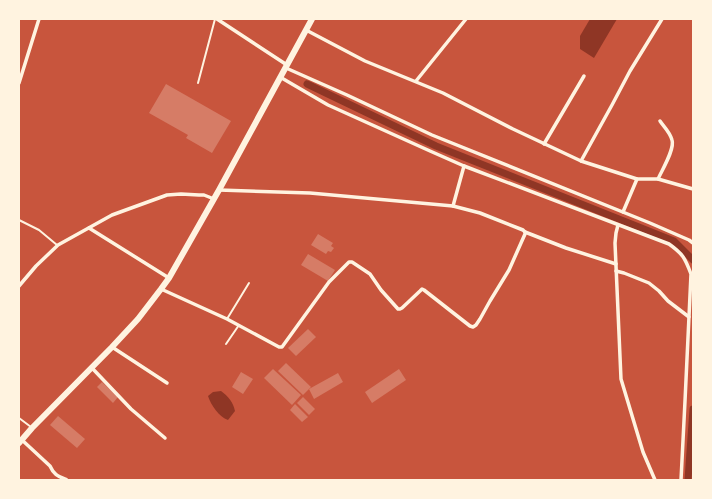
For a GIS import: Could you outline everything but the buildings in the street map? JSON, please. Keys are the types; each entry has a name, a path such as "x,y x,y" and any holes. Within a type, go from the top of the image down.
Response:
{"highway":[{"path":"21,442 32,428 112,347 162,290 219,190 312,19"}],"street":[{"path":"19,83 39,19"},
{"path":"216,19 286,66 432,135 650,222 693,243"},
{"path":"416,81 466,19"},
{"path":"581,161 630,71 662,19"},
{"path":"306,30 365,61 443,92 513,129 581,161 637,180 658,179 693,188"},
{"path":"544,144 584,76"},
{"path":"280,77 328,105 464,166 668,244 678,250 686,260 690,274 681,480"},
{"path":"658,179 672,147 673,141 660,121"},
{"path":"453,206 464,166"},
{"path":"623,212 637,180"},
{"path":"219,190 310,193 453,206 480,213 566,248 616,264"},
{"path":"19,286 36,266 58,245 112,215 167,195 199,195 214,199"},
{"path":"618,225 616,234 616,271 621,379 643,452 655,480"},
{"path":"89,228 169,278"},
{"path":"162,290 227,319 279,347 282,347 329,282 349,262 352,262 370,274 381,290 398,309 402,308 422,289 473,327 480,319 509,270 526,232"},
{"path":"616,271 649,283 668,301 689,316"},
{"path":"112,347 167,383"},
{"path":"92,368 131,409 165,438"},
{"path":"21,442 50,466 56,475 67,480"}],"lane":[{"path":"198,83 216,19"},
{"path":"19,220 39,230 58,245"},
{"path":"227,319 249,283"},
{"path":"226,344 239,325"},
{"path":"19,418 32,428"}],"shaded area":[{"path":"590,19 617,19 594,58 580,49 580,36"},
{"path":"221,391 230,400 235,411 228,420 216,410 208,396 213,392"}],"waterway":[{"path":"307,84 436,146 674,241 693,260"},
{"path":"688,480 693,409"}]}
